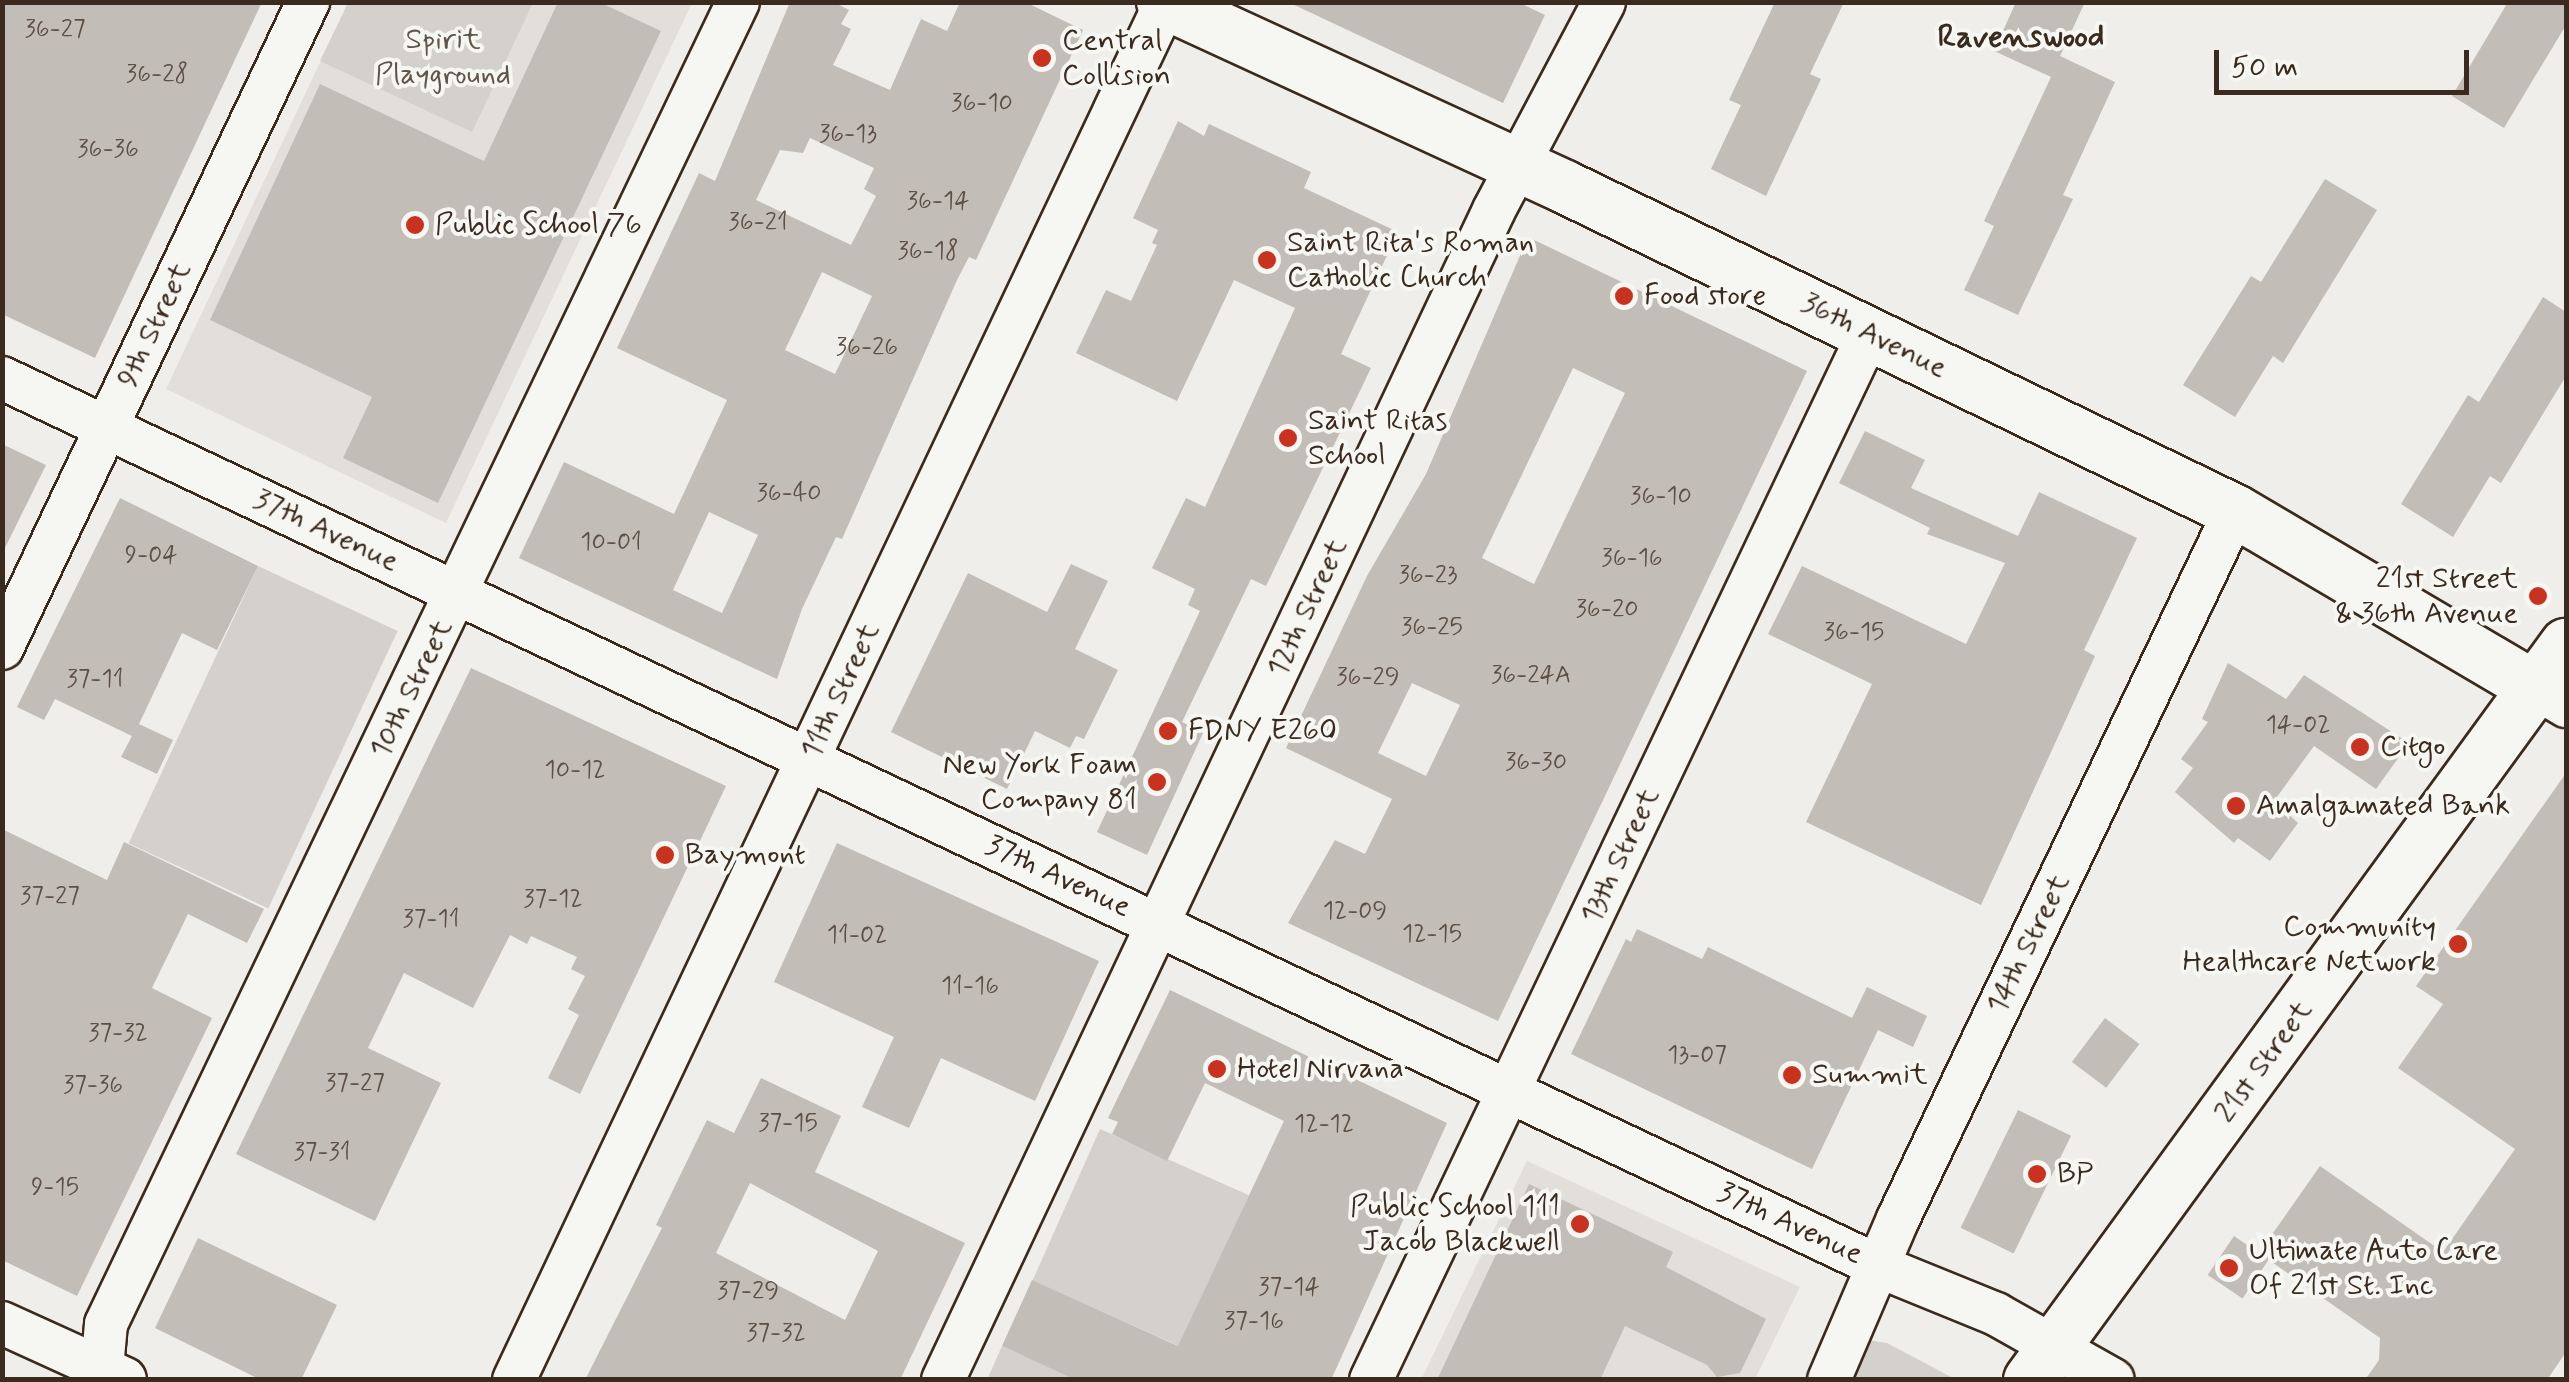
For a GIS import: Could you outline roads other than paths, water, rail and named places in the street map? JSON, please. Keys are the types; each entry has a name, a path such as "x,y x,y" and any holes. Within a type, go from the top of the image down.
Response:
{"main road":[{"name":"36th Avenue","path":"1165,3 1868,333 2235,511 2551,697"},
{"name":"21st Street","path":"2041,1363 2551,697 2566,645"}],"street":[{"name":"9th Street","path":"2,648 308,2"},
{"name":"10th Street","path":"110,1376 106,1324 738,2"},
{"name":"12th Street","path":"943,1380 1519,168 1604,2"},
{"name":"11th Street","path":"514,1380 1165,3"},
{"name":"13th Street","path":"1371,1380 1868,333"},
{"name":"37th Avenue","path":"2,378 1878,1266 1996,1314 2041,1363 2112,1380"},
{"name":"14th Street","path":"1829,1380 1878,1266 2235,511"},
{"path":"2,1323 110,1376"}],"place":[{"name":"Central Collision","path":"1042,58"},
{"name":"Public School 76","path":"415,225"},
{"name":"Saint Rita's Roman Catholic Church","path":"1267,260"},
{"name":"Food store","path":"1624,296"},
{"name":"Saint Ritas School","path":"1288,438"},
{"name":"21st Street & 36th Avenue","path":"2538,596"},
{"name":"FDNY E260","path":"1168,731"},
{"name":"Citgo","path":"2360,747"},
{"name":"New York Foam Company 81","path":"1157,782"},
{"name":"Amalgamated Bank","path":"2236,806"},
{"name":"Baymont","path":"665,855"},
{"name":"Community Healthcare Network","path":"2458,944"},
{"name":"Hotel Nirvana","path":"1217,1069"},
{"name":"Summit","path":"1792,1075"},
{"name":"BP","path":"2037,1174"},
{"name":"Public School 111 Jacob Blackwell","path":"1580,1224"},
{"name":"Ultimate Auto Care Of 21st St. Inc","path":"2229,1268"}],"district":[{"name":"Ravenswood","path":"2021,37"}],"park label":[{"name":"Spirit Playground","path":"443,57"}]}
